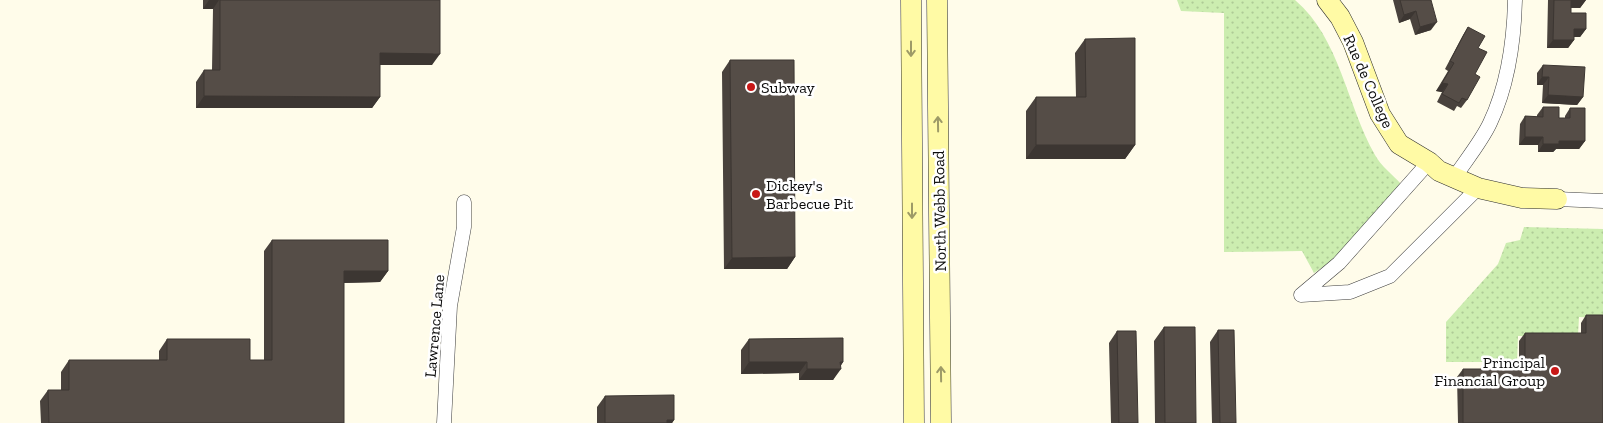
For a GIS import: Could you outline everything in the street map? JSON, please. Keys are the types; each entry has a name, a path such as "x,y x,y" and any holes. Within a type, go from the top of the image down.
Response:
{"main road":[{"name":"North Webb Road","path":"911,0 914,423"},
{"name":"North Webb Road","path":"937,0 941,423"},
{"name":"Rue de College","path":"1327,0 1340,17 1353,42 1380,114 1399,144 1429,162 1439,171 1478,188 1522,198 1557,199"},
{"path":"1345,0 1353,42"}],"street":[{"path":"1454,178 1489,125 1504,90 1515,29 1515,0"},
{"path":"1429,162 1339,263 1300,295 1350,292 1390,276 1478,188"},
{"path":"1557,199 1603,201"},
{"name":"Lawrence Lane","path":"444,423 450,306 464,227 464,202"}],"green space":[{"path":"1177,0 1295,0 1323,33 1333,53 1365,136 1375,155 1401,184 1332,261 1314,273 1302,251 1224,252 1224,13 1181,11"},
{"path":"1524,227 1603,229 1603,318 1579,317 1578,336 1518,336 1517,362 1446,362 1446,322 1498,264 1506,243 1520,240"}],"building":[{"path":"220,0 440,0 440,54 380,53 380,97 204,96 204,70 220,70"},
{"path":"1400,0 1431,0 1437,22 1420,27 1416,11 1404,15"},
{"path":"1554,0 1571,0 1571,13 1586,13 1586,29 1574,29 1574,40 1553,40"},
{"path":"1468,27 1485,36 1478,48 1487,52 1475,74 1480,77 1467,100 1462,98 1459,103 1442,94 1448,84 1442,83 1454,63 1450,61"},
{"path":"1135,38 1135,145 1036,145 1036,97 1086,97 1085,39"},
{"path":"730,60 794,60 795,257 732,258"},
{"path":"1543,65 1585,67 1583,97 1548,95 1549,77 1542,77"},
{"path":"1543,107 1559,107 1559,118 1570,118 1570,108 1585,108 1585,141 1559,141 1559,144 1543,144 1543,137 1525,137 1525,116 1543,117"},
{"path":"272,240 388,240 388,271 344,271 344,423 49,423 48,390 69,390 69,360 167,360 167,339 250,339 250,360 272,360"},
{"name":"Principal Financial Group","path":"1586,315 1603,315 1603,423 1463,423 1463,369 1500,369 1525,358 1525,333 1586,333"},
{"path":"1164,327 1195,327 1196,423 1165,423"},
{"path":"1218,330 1234,330 1236,423 1220,423"},
{"path":"1117,331 1136,331 1138,423 1119,423"},
{"path":"843,338 843,362 840,362 841,369 807,369 807,362 749,362 749,339"},
{"path":"674,395 674,420 667,420 667,423 605,423 605,396"}],"place":[{"name":"Subway","path":"751,87"},
{"name":"Dickey's Barbecue Pit","path":"756,194"},
{"name":"Principal Financial Group","path":"1555,371"}]}
